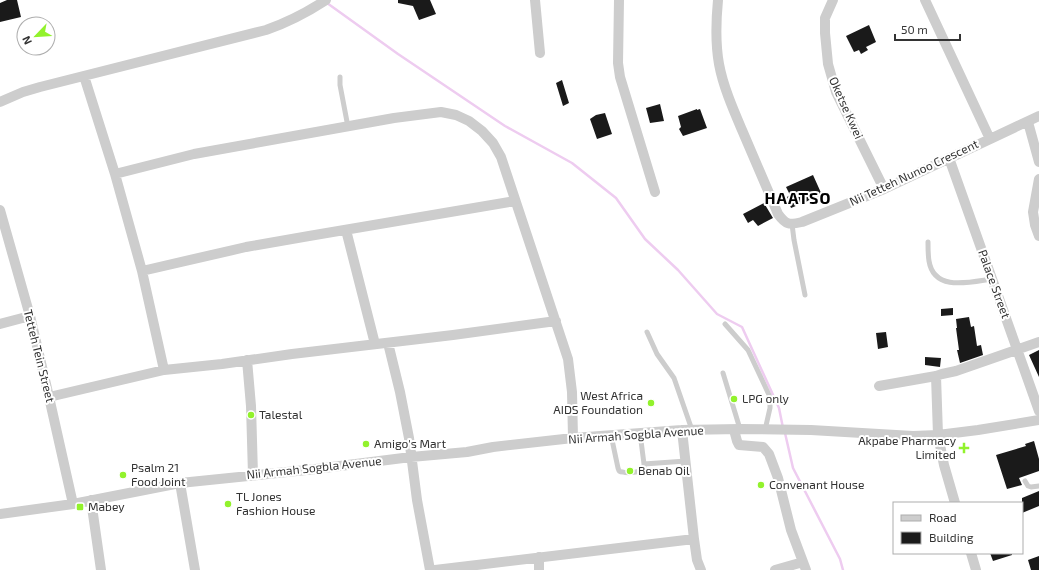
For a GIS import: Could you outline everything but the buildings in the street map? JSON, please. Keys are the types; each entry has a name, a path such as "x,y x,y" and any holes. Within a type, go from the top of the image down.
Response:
{"street":[{"path":"0,102 22,92 254,34 283,24 326,0"},
{"path":"535,0 540,53"},
{"path":"619,0 618,63 620,76 655,192"},
{"path":"718,0 716,42 723,81 778,214 786,223 792,224"},
{"name":"Oketse Kwei","path":"833,0 825,18 824,33 828,64 836,92 884,189"},
{"path":"925,0 990,139"},
{"path":"84,76 115,174 142,271 164,370"},
{"path":"115,174 194,154 394,118 441,112 456,115 469,121 493,143 501,158 556,321 568,359 572,392 573,438"},
{"name":"Nii Tetteh Nunoo Crescent","path":"792,224 813,218 884,189 1039,116"},
{"path":"1028,122 1039,162"},
{"name":"Palace Street","path":"949,158 1039,411"},
{"path":"1039,179 1033,212 1035,225 1039,236"},
{"path":"142,271 246,248 515,201"},
{"name":"Tetteh Tein Street","path":"0,210 30,316 73,504"},
{"path":"346,230 375,344"},
{"path":"0,324 30,316"},
{"path":"49,398 164,370 556,321"},
{"path":"879,386 956,371 1039,342"},
{"path":"388,343 409,438 417,500 430,570"},
{"path":"247,360 254,475"},
{"path":"936,376 938,435 944,465 955,502"},
{"name":"Nii Armah Sogbla Avenue","path":"0,514 73,504 180,484 411,457 467,452 493,447 573,438 687,430 737,429 811,430 913,436 938,435 978,430 1039,420"},
{"path":"737,429 737,441 739,444 763,447 770,454 778,478 791,530 804,566 776,570"},
{"path":"687,430 686,461 694,539 700,570"},
{"path":"180,484 195,570"},
{"path":"91,500 101,570"},
{"path":"435,570 694,539"},
{"path":"971,554 976,570"},
{"path":"539,557 540,570"}],"lane":[{"path":"340,77 340,85 348,126"},
{"path":"792,224 805,295"},
{"path":"928,242 931,269 937,276 950,283 963,284 992,279"},
{"path":"725,324 748,350 770,397 770,430"},
{"path":"648,332 657,354 674,378 687,430"},
{"path":"723,373 737,429"},
{"path":"611,435 618,468 620,472 624,473 641,471 644,469 640,433"},
{"path":"644,464 686,461"},
{"path":"1025,481 1028,486 1039,486"}],"waterway":[{"path":"327,3 398,54 505,126 572,163 616,198 645,239 678,270 717,314 742,327 779,408 783,428"},
{"path":"785,433 793,468 840,559 843,570"}],"place":[{"name":"LPG only","path":"734,399"},
{"name":"West Africa AIDS Foundation","path":"651,403"},
{"name":"Talestal","path":"251,415"},
{"name":"Amigo's Mart","path":"366,444"},
{"name":"Akpabe Pharmacy Limited","path":"964,448"},
{"name":"Benab Oil","path":"630,471"},
{"name":"Psalm 21 Food Joint","path":"123,475"},
{"name":"Convenant House","path":"761,485"},
{"name":"TL Jones Fashion House","path":"228,504"},
{"name":"Mabey","path":"80,507"}],"district":[{"name":"HAATSO","path":"798,198"}]}
